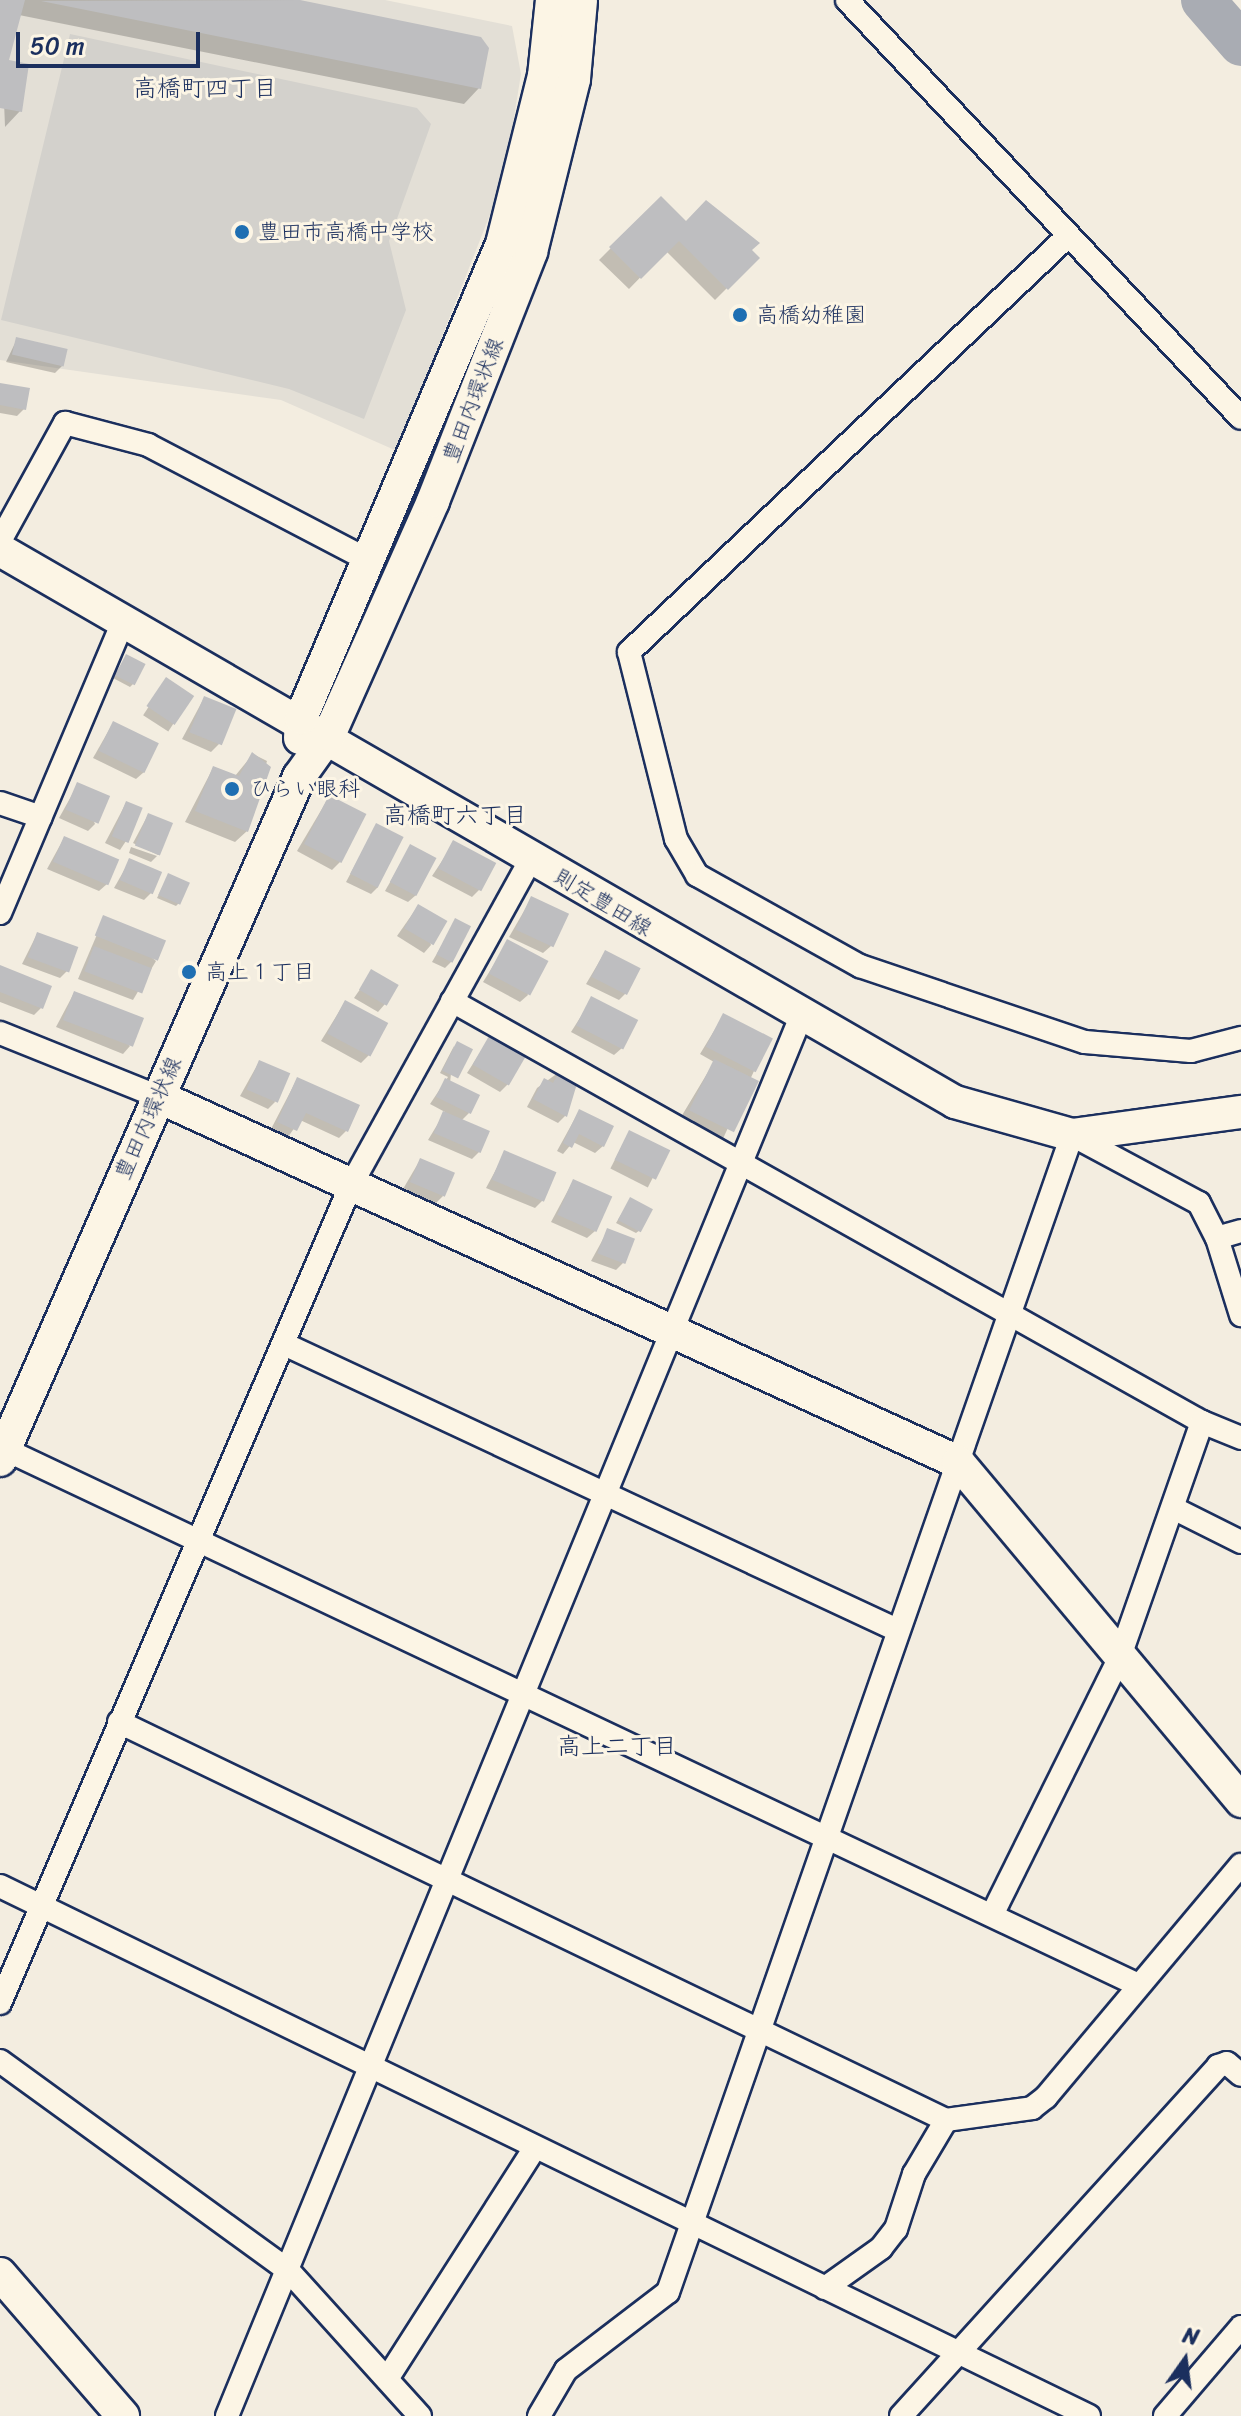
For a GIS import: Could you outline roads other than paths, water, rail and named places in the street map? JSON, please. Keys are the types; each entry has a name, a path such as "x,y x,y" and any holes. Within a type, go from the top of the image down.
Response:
{"street":[{"name":"豊田内環状線","path":"299,777 301,718 502,244 544,76 552,0"},
{"name":"豊田内環状線","path":"2,1452 299,777 329,735 433,501 531,252 574,79 581,0"},
{"path":"847,0 1241,418"},
{"path":"1068,236 629,652 676,839 697,875 860,966 1085,1042 1191,1051 1241,1038"},
{"path":"0,541 65,423 148,445 370,561"},
{"name":"則定豊田線","path":"0,550 301,718 800,1019 955,1102 1072,1135 1241,1112"},
{"path":"0,913 124,619"},
{"path":"0,803 41,817"},
{"path":"0,2003 351,1185 531,859"},
{"path":"452,1001 743,1161 1007,1315 1202,1422 1241,1438"},
{"path":"227,2416 452,1882 670,1332 800,1019"},
{"path":"0,1033 157,1096 958,1462 1119,1659 1241,1801"},
{"path":"539,2416 566,2370 668,2292 1072,1135 1199,1203 1217,1238 1241,1315"},
{"path":"1217,1238 1241,1231"},
{"path":"284,1344 605,1497 897,1630"},
{"path":"993,1913 1119,1659 1202,1422"},
{"path":"2,1452 195,1545 993,1913 1138,1985"},
{"path":"1173,1508 1241,1542"},
{"path":"119,1722 758,2034 946,2120 1032,2108 1241,1865"},
{"path":"0,1886 1089,2416"},
{"path":"0,2061 288,2270 420,2416"},
{"path":"901,2416 1218,2066 1227,2063 1241,2075"},
{"path":"825,2288 881,2248 896,2229 914,2174 946,2120"},
{"path":"387,2379 535,2148"},
{"path":"0,2274 62,2337 123,2416"},
{"path":"1165,2416 1241,2327"}],"waterway":[{"path":"1203,0 1241,44"}],"place":[{"name":"豊田市高橋中学校","path":"242,232"},
{"name":"高橋幼稚園","path":"740,315"},
{"name":"ひらい眼科","path":"232,789"},
{"name":"高上１丁目","path":"189,972"}],"district":[{"name":"高橋町四丁目","path":"205,89"},
{"name":"高橋町六丁目","path":"455,816"},
{"name":"高上二丁目","path":"617,1747"}]}
